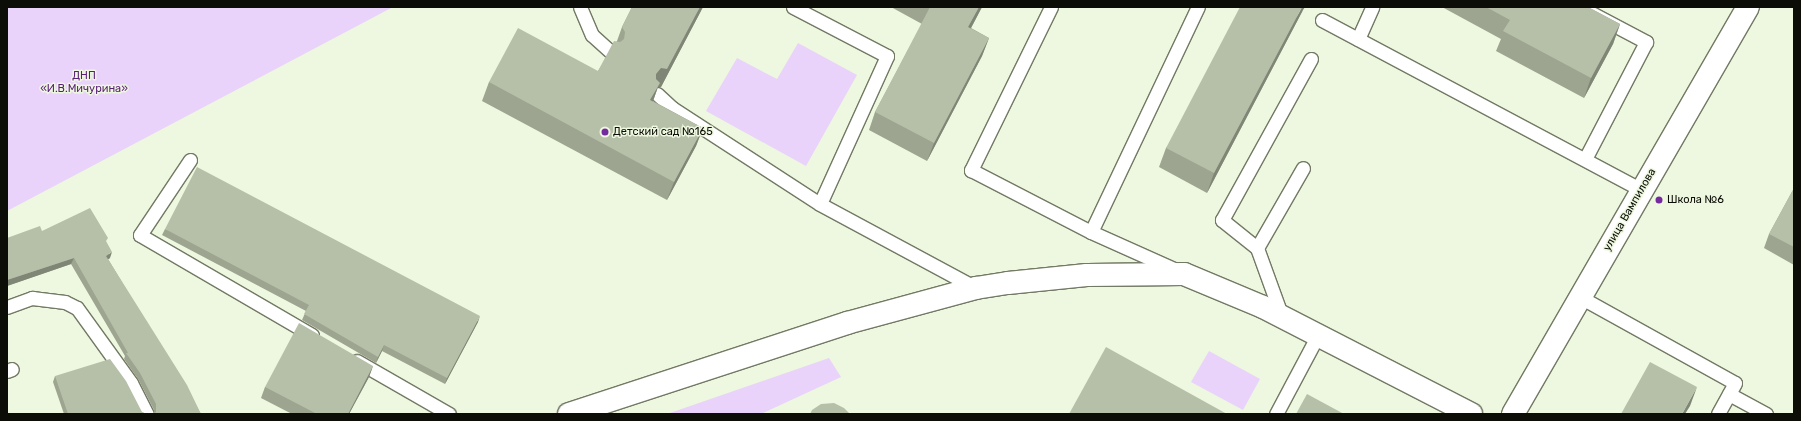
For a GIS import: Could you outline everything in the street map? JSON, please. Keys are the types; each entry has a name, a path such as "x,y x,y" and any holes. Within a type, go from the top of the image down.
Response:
{"street":[{"name":"улица Вампилова","path":"1513,414 1748,7"},
{"path":"569,414 847,323 976,288 1008,283 1087,275 1184,274 1282,317 1471,414"}],"lane":[{"path":"580,7 592,35 611,52"},
{"path":"793,7 814,12 887,56 820,204"},
{"path":"1051,7 971,170 1091,232 1184,274"},
{"path":"1091,232 1198,7"},
{"path":"1358,40 1372,7"},
{"path":"1580,7 1646,42 1585,159"},
{"path":"1322,20 1642,190"},
{"path":"1282,317 1257,248 1222,220 1312,59"},
{"path":"657,94 672,108 820,204 976,288"},
{"path":"190,160 140,235 325,342"},
{"path":"1257,248 1303,168"},
{"path":"7,307 32,298 64,302 77,308 131,383 146,414"},
{"path":"1580,298 1735,383 1718,414"},
{"path":"1276,414 1318,335"},
{"path":"346,354 449,414"},
{"path":"1729,394 1766,414"}],"green space":[{"name":"ДНП «И.В.Мичурина»","path":"7,7 393,7 7,211"},
{"path":"798,43 857,75 806,166 706,111 737,58 777,79"},
{"path":"1209,351 1260,379 1243,410 1191,382"},
{"path":"829,358 841,377 761,414 667,414"}],"building":[{"path":"632,7 700,7 667,69 661,68 656,74 656,79 660,83 650,100 703,128 674,182 489,82 518,28 598,71 614,41 620,42 624,39 625,32 622,27"},
{"path":"930,7 979,7 968,27 989,38 934,143 875,112"},
{"path":"1240,7 1302,7 1214,173 1166,148"},
{"path":"1486,7 1588,7 1620,24 1591,78 1503,31 1510,20"},
{"path":"197,167 480,316 447,378 384,345 378,357 304,314 309,305 165,229"},
{"path":"1794,188 1794,247 1769,234"},
{"path":"90,208 108,238 106,241 112,252 106,256 187,385 201,414 153,414 156,412 156,404 140,373 126,353 128,353 74,258 7,280 7,238 40,226 42,231"},
{"path":"299,323 373,366 348,414 317,414 265,387"},
{"path":"1106,347 1227,414 1069,414"},
{"path":"110,359 126,381 142,412 146,414 68,414 55,376"},
{"path":"1650,362 1697,387 1682,414 1621,414"},
{"path":"1307,394 1344,414 1296,414"},
{"path":"834,403 844,408 850,414 810,414 812,410 821,404"}],"place":[{"name":"Детский сад №165","path":"605,132"},
{"name":"Школа №6","path":"1659,200"}]}
